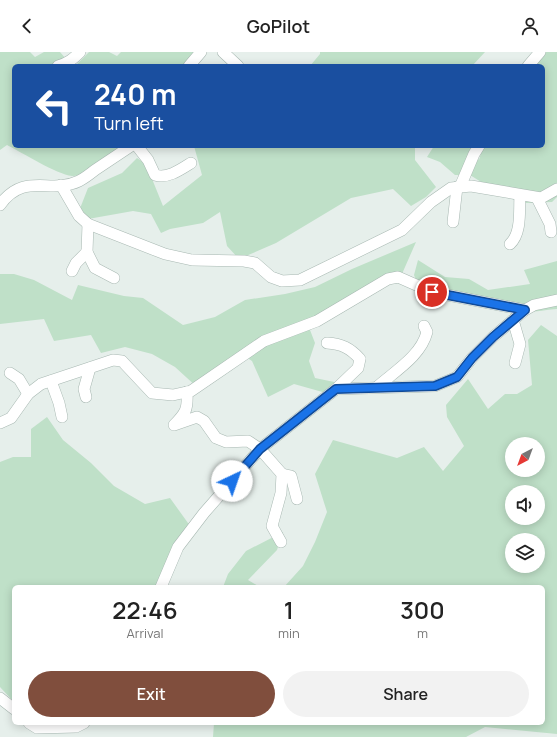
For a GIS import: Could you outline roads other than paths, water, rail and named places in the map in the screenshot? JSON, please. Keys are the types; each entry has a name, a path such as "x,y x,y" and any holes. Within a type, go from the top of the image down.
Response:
{"street":[{"path":"66,64 74,59 80,52"},
{"path":"191,64 201,52"},
{"path":"223,52 236,64"},
{"path":"529,64 536,54"},
{"path":"0,205 15,189 28,186 61,185 79,181 128,148"},
{"path":"139,148 148,160 155,175 160,176 177,172 191,163"},
{"path":"453,222 458,187 478,148"},
{"path":"61,185 78,216 88,224 165,254 192,260 244,261 255,264 270,277 282,281 300,280 402,230 431,202 451,188 471,186 537,198 541,198 557,189"},
{"path":"510,244 515,240 518,228 520,194"},
{"path":"537,198 550,224 551,232"},
{"path":"88,224 87,252 95,268 114,278"},
{"path":"72,271 76,263 87,252"},
{"path":"0,423 11,418 28,394 41,384 113,360 122,362 152,393 172,395 191,392 264,342 317,321 388,279 398,277 432,292 525,310"},
{"path":"336,389 435,386 457,377 472,358 525,310 534,305 557,300"},
{"path":"513,320 520,344 514,363"},
{"path":"377,387 417,352 425,340 427,332 424,326"},
{"path":"162,585 178,547 204,513 260,449 336,389 358,368 360,359 353,351 340,344 327,343"},
{"path":"86,397 84,389 90,368"},
{"path":"10,373 18,379 28,394"},
{"path":"51,381 59,403 62,417"},
{"path":"187,392 188,405 184,415 174,425 197,417 204,421 216,438 226,442 248,441 260,449 282,474 291,476 297,499"},
{"path":"281,542 272,526 281,493 282,474"},
{"path":"0,698 12,707"},
{"path":"32,725 37,728 76,727 80,725"}]}
